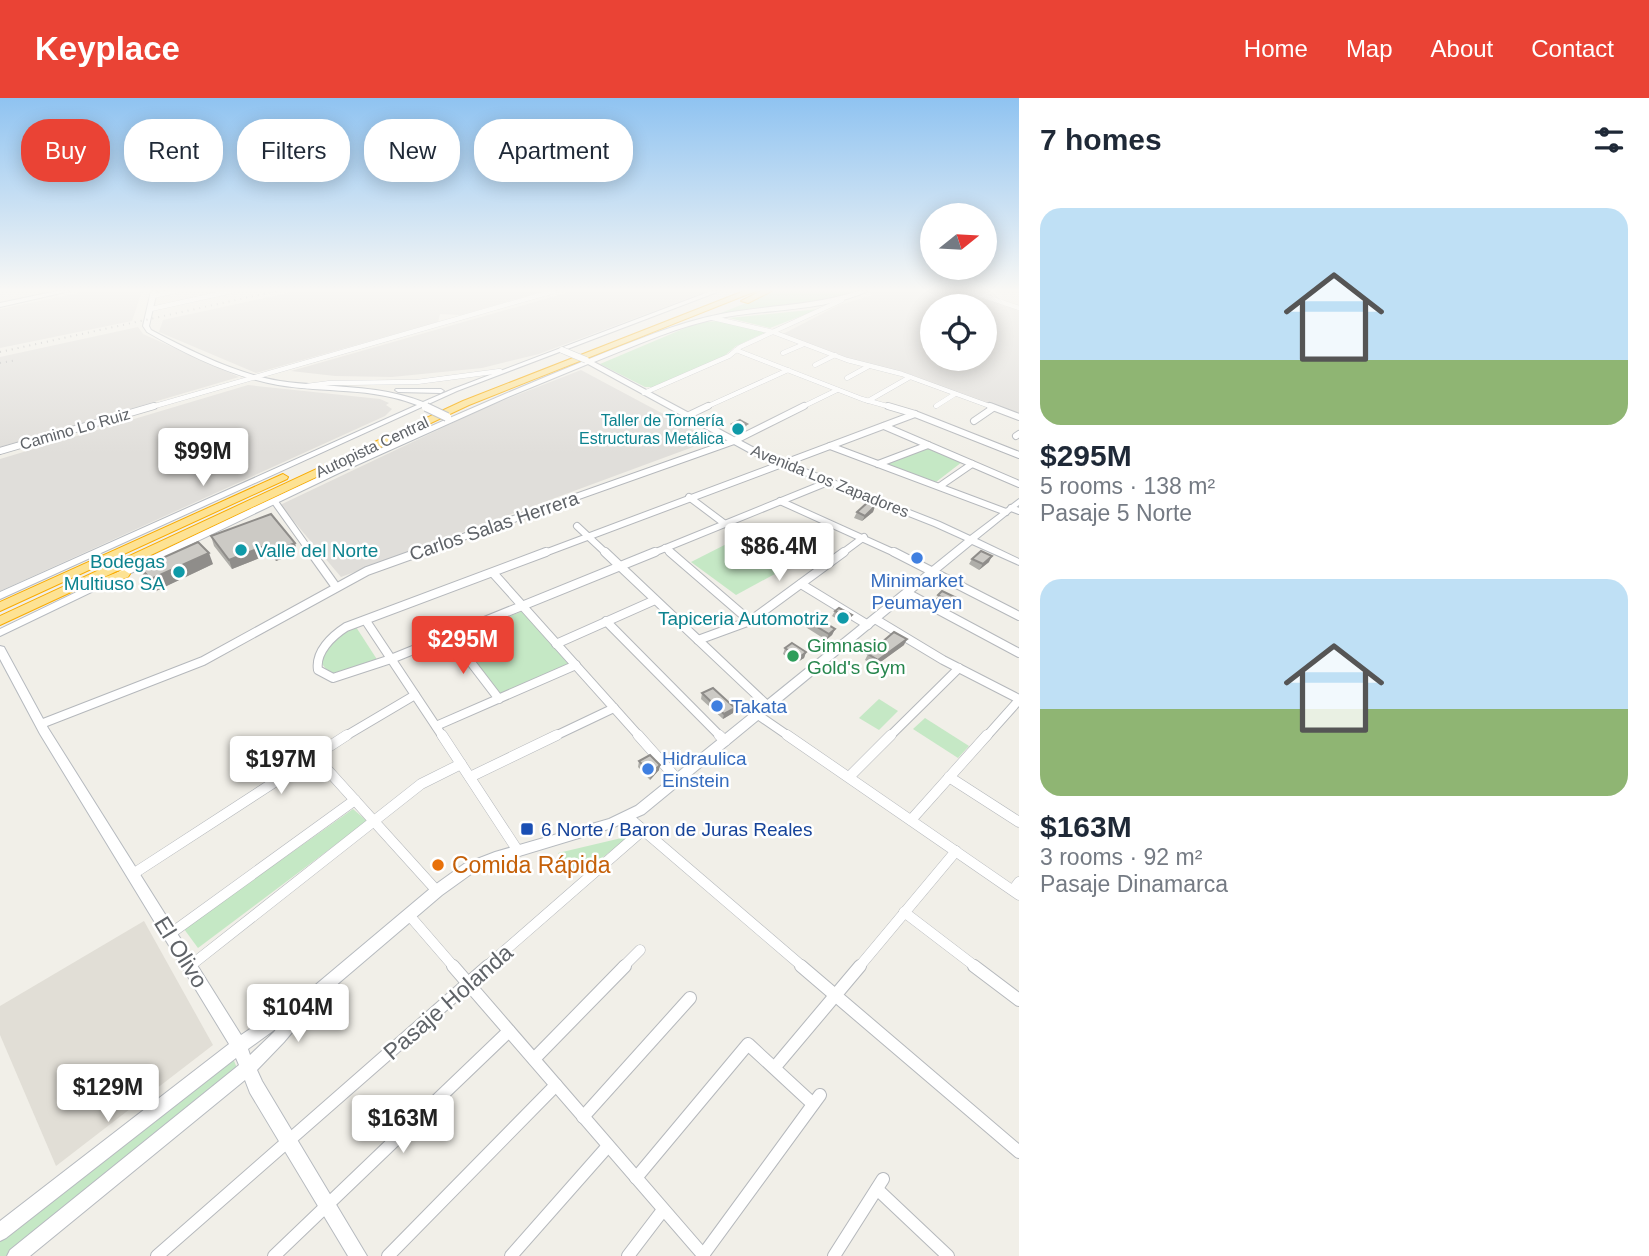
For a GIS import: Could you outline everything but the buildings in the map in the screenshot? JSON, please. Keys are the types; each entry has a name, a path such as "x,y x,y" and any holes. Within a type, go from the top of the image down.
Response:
{"highway":[{"name":"Autopista Central","path":"0,607 472,391 592,345"},
{"name":"Autopista Central","path":"0,623 467,403 614,345"},
{"path":"0,601 74,563"},
{"path":"0,623 124,574"}],"main road":[{"path":"181,345 253,377 307,386 425,392 455,390"},
{"path":"0,596 455,390 575,345"},
{"path":"0,633 449,418 630,345"},
{"name":"Avenida Los Zapadores","path":"559,351 587,361 734,441 783,464 972,540 1019,562"},
{"name":"Avenida Los Zapadores","path":"575,367 589,369 644,393"},
{"path":"338,388 402,396 449,418"},
{"path":"383,394 392,397 399,405 392,418"},
{"path":"0,1232 239,1046 317,992 437,891 479,863 628,817 678,780 1014,508"},
{"name":"El Olivo","path":"0,650 41,724 239,1046 256,1087 358,1256"},
{"path":"16,1256 247,1068 279,1037 317,992"}],"street":[{"name":"Camino Lo Ruiz","path":"0,451 365,345"},
{"path":"644,393 729,356 746,345"},
{"path":"783,353 802,345"},
{"path":"807,345 910,377 1019,418"},
{"path":"736,350 837,390 915,414 1019,455"},
{"path":"815,365 835,355"},
{"path":"847,378 869,366"},
{"path":"687,416 788,370"},
{"path":"307,386 330,383 417,382 500,371"},
{"path":"868,401 910,377"},
{"name":"Carlos Salas Herrera","path":"41,724 202,661 379,566 734,441 837,390"},
{"path":"936,406 955,394"},
{"path":"974,421 993,408"},
{"path":"828,482 391,659 341,677 326,677 318,672 315,663 322,650 342,630 915,414"},
{"path":"884,426 1019,484"},
{"path":"878,464 928,445"},
{"path":"830,446 940,486 1014,508"},
{"path":"940,486 972,464"},
{"path":"689,497 724,524"},
{"path":"780,501 864,537 1019,616"},
{"path":"275,502 336,587"},
{"path":"577,526 698,640 763,710 849,777 956,851 1017,889"},
{"path":"698,640 750,621 864,537"},
{"path":"665,548 750,621"},
{"path":"494,574 678,780"},
{"path":"802,584 1019,700 911,820"},
{"path":"906,593 1019,653"},
{"path":"556,644 655,600"},
{"path":"366,621 518,851"},
{"path":"606,621 725,741"},
{"path":"450,635 499,699"},
{"path":"436,726 576,665"},
{"path":"849,777 959,668"},
{"path":"133,874 389,708 415,695"},
{"path":"470,777 614,708"},
{"path":"315,756 437,891"},
{"path":"190,966 429,779 461,764"},
{"path":"949,777 1019,822"},
{"path":"170,934 355,800"},
{"path":"628,817 1019,1152"},
{"name":"Pasaje Holanda","path":"157,1256 643,830"},
{"path":"775,1067 956,851"},
{"path":"904,912 1019,1000"},
{"path":"409,915 703,1256 816,1100 748,1044 636,1178"},
{"path":"534,1059 640,950"},
{"path":"583,1116 690,998"},
{"path":"274,1256 509,1031"},
{"path":"388,1256 556,1085"},
{"path":"511,1256 608,1146"},
{"path":"834,1256 880,1184 948,1256"},
{"path":"628,1256 663,1210"}],"shaded area":[{"path":"55,345 168,345 239,377 0,447 0,357"},
{"path":"190,345 356,345 256,373"},
{"path":"383,345 563,345 482,368 392,377 335,376 291,371"},
{"path":"812,345 920,345 920,371 997,371 997,345 1019,345 1019,416 909,374 840,356"},
{"path":"581,370 712,440 341,577 280,505 484,408"},
{"path":"248,385 380,399 389,403 386,405 392,409 385,416 0,591 0,459"},
{"path":"144,921 213,1045 56,1166 0,1035 0,1006"}],"green space":[{"path":"645,345 738,345 724,356 653,387 645,387 600,364"},
{"path":"928,447 962,462 936,482 885,464"},
{"path":"760,527 806,557 736,595 691,562"},
{"path":"523,611 570,665 500,695 456,637"},
{"path":"356,627 378,661 337,676 328,672 320,661 329,644 344,632"},
{"path":"879,699 898,711 879,730 859,718"},
{"path":"925,718 969,746 958,758 913,729"},
{"path":"353,809 367,821 198,948 184,929"},
{"path":"630,836 580,875 558,853"},
{"path":"232,1056 237,1068 6,1256 0,1256 0,1241"}],"railway":[{"path":"0,352 32,345"},
{"path":"0,363 17,360"}],"place":[{"name":"Taller de Tornería Estructuras Metálica","path":"738,429"},
{"name":"Valle del Norte","path":"241,550"},
{"name":"Minimarket Peumayen","path":"917,558"},
{"name":"Bodegas Multiuso SA","path":"179,572"},
{"name":"Tapiceria Automotriz","path":"843,618"},
{"name":"Gimnasio Gold's Gym","path":"793,656"},
{"name":"Takata","path":"717,706"},
{"name":"Hidraulica Einstein","path":"648,769"},
{"name":"6 Norte / Baron de Juras Reales","path":"527,829"},
{"name":"Comida Rápida","path":"438,865"}]}
